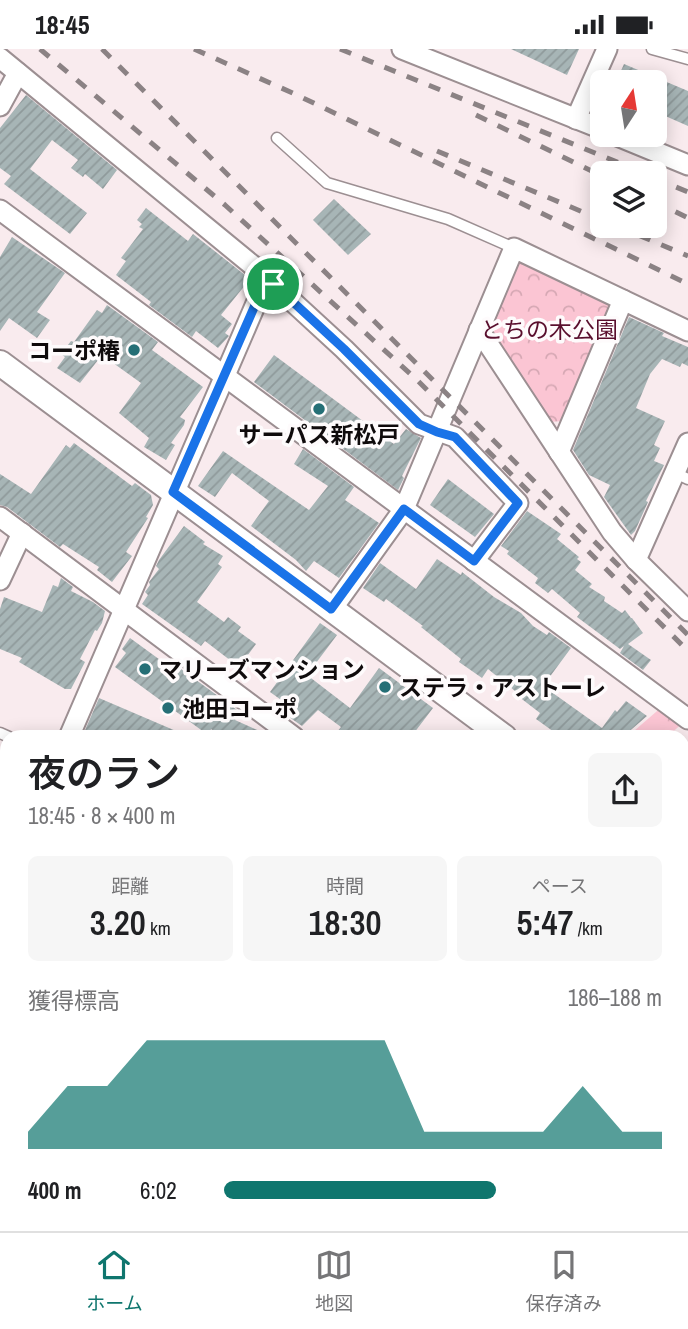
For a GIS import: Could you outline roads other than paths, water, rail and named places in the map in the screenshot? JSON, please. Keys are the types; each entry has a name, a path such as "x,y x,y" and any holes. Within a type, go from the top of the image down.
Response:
{"street":[{"path":"402,49 590,124"},
{"path":"576,119 607,49"},
{"path":"0,58 267,278 344,349 419,424 455,437 518,503 474,561"},
{"path":"0,106 18,73"},
{"path":"644,147 688,165"},
{"path":"0,210 688,719"},
{"path":"331,609 404,509 514,249 688,331"},
{"path":"72,730 267,278"},
{"path":"559,452 623,300"},
{"path":"479,330 612,532 636,560 688,611"},
{"path":"0,363 495,730"},
{"path":"636,560 681,476 688,443"},
{"path":"0,517 285,730"},
{"path":"0,580 22,533"}],"lane":[{"path":"652,49 688,59"},
{"path":"277,138 327,183 448,219 514,249"}],"railway":[{"path":"40,49 225,205 416,379 688,651"},
{"path":"102,49 688,635"},
{"path":"194,49 297,95 688,284"},
{"path":"340,49 615,161"},
{"path":"476,115 590,170"},
{"path":"437,151 590,215"},
{"path":"667,183 688,192"},
{"path":"667,208 688,218"},
{"path":"645,238 688,256"}],"place":[{"name":"コーポ椿","path":"134,350"},
{"name":"サーパス新松戸","path":"319,409"},
{"name":"マリーズマンション","path":"145,669"},
{"name":"ステラ・アストーレ","path":"385,687"},
{"name":"池田コーポ","path":"168,708"}],"park label":[{"name":"とちの木公園","path":"549,329"}]}
